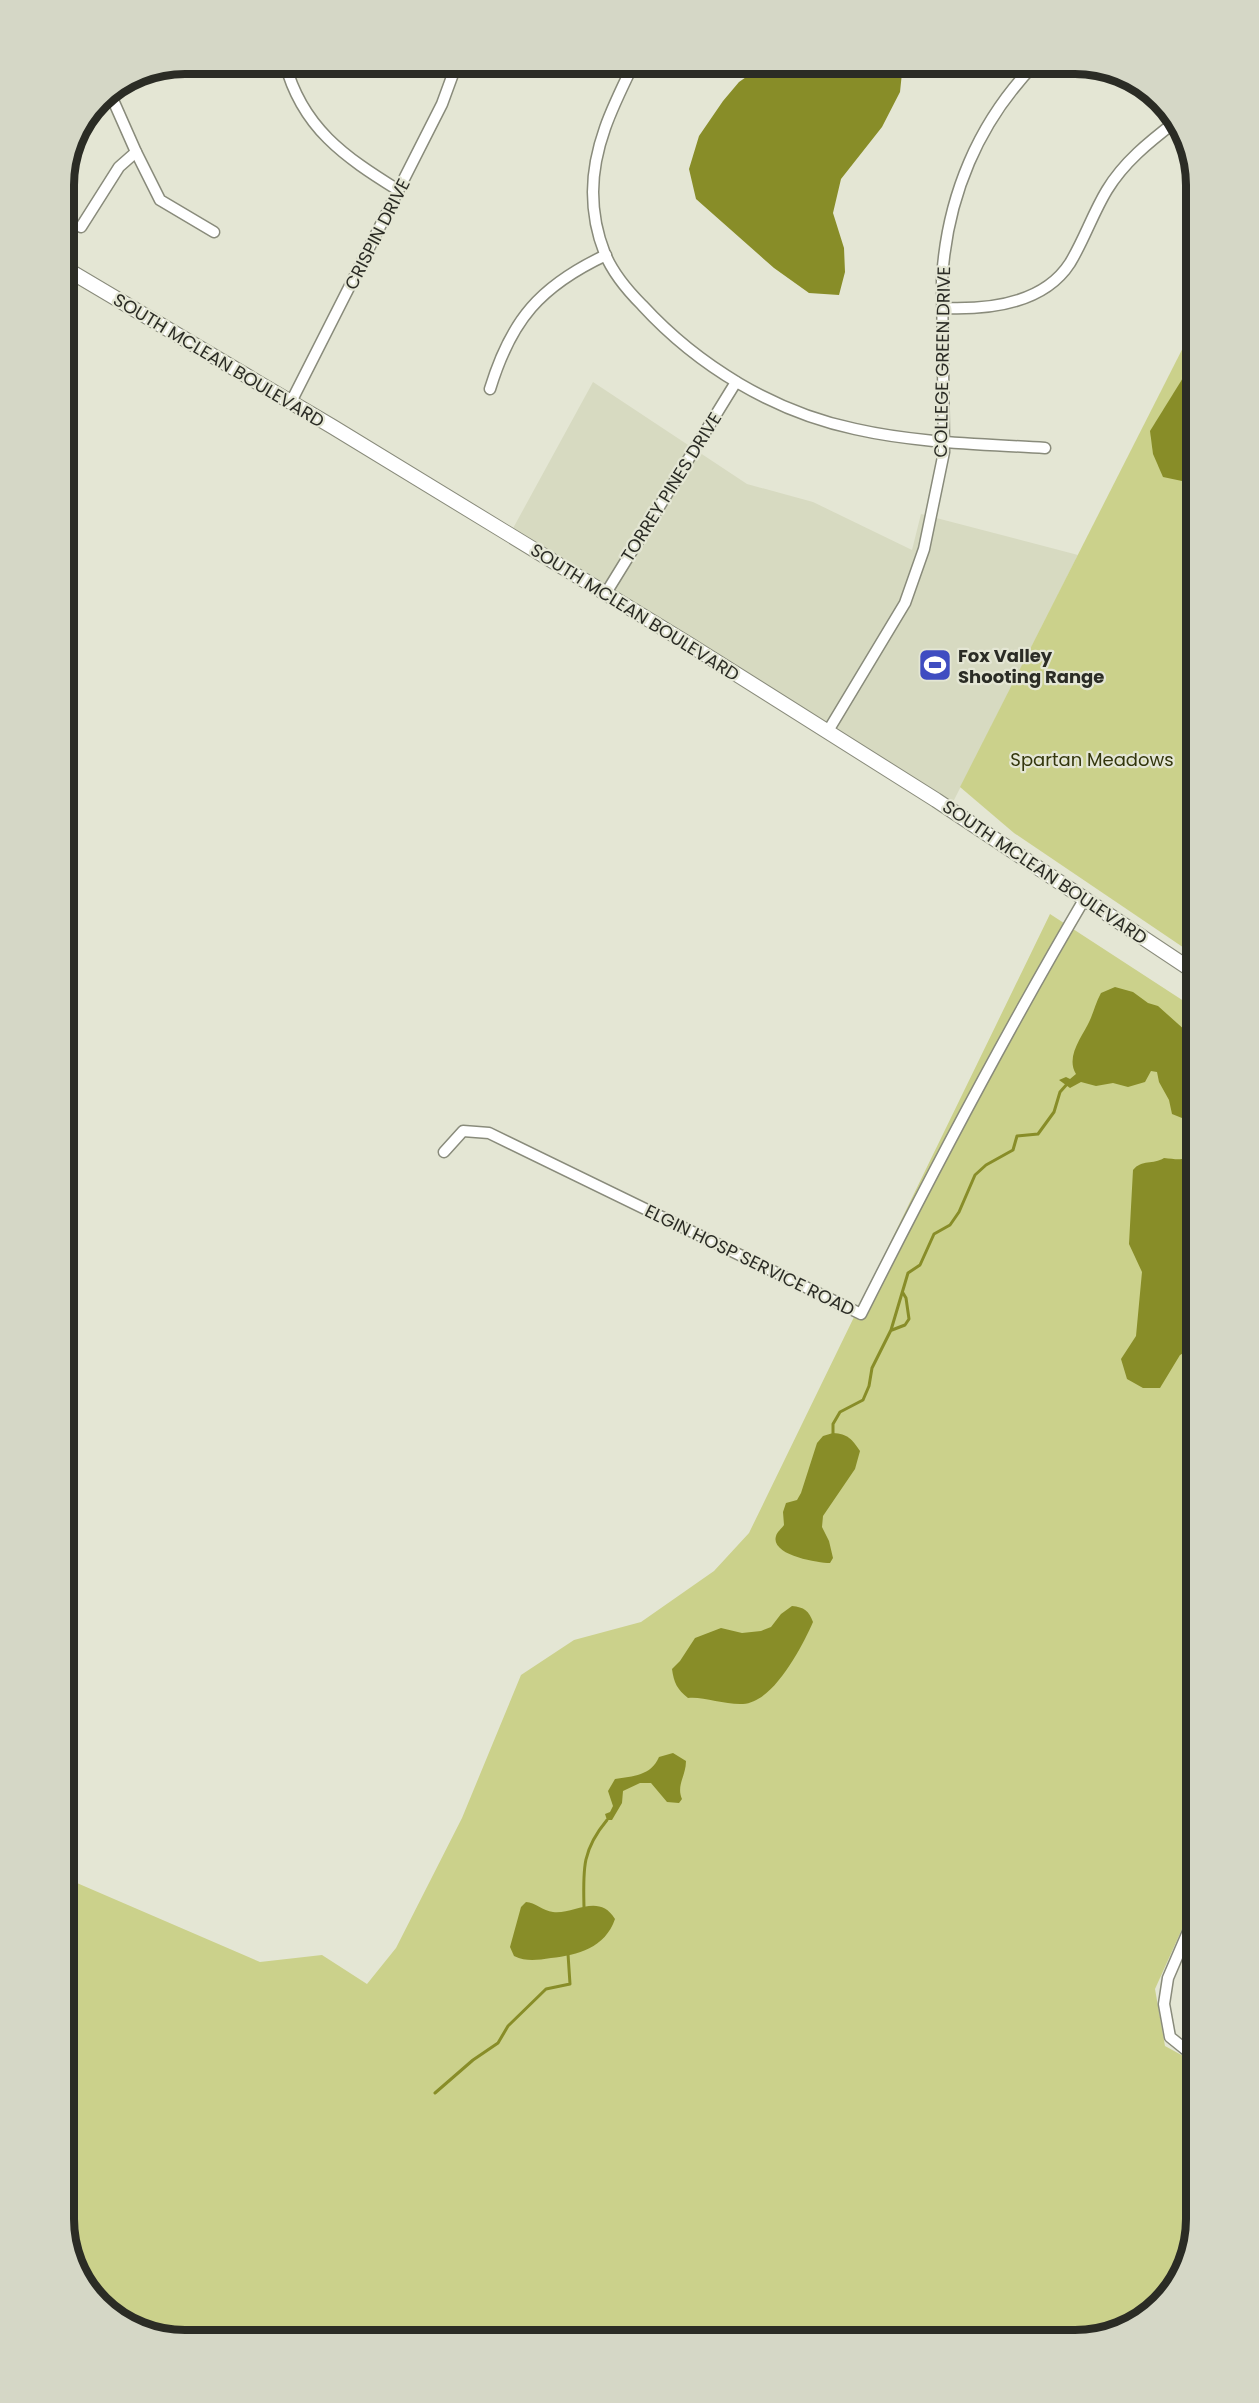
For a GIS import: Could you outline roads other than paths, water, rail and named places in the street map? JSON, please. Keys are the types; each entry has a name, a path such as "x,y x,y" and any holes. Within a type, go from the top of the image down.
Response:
{"main road":[{"name":"SOUTH MCLEAN BOULEVARD","path":"74,274 606,593 828,731 1186,966"}],"street":[{"path":"288,74 308,116 328,140 353,162 398,190"},
{"name":"CRISPIN DRIVE","path":"291,402 442,104 453,74"},
{"path":"629,74 604,129 595,159 593,192 595,217 606,255 629,292 656,320 683,344 736,382 781,404 837,425 895,437 1045,448"},
{"name":"COLLEGE GREEN DRIVE","path":"828,731 905,603 924,549 944,441 942,308 944,252 952,209 962,177 980,137 998,108 1027,74"},
{"path":"113,99 160,200 214,232"},
{"path":"942,308 999,306 1014,302 1049,284 1068,266 1107,190 1121,170 1141,149 1169,126"},
{"path":"81,227 119,167 136,152"},
{"path":"490,389 508,341 530,308 566,276 606,255"},
{"name":"TORREY PINES DRIVE","path":"606,593 736,382"},
{"name":"ELGIN HOSP SERVICE ROAD","path":"444,1152 463,1131 489,1133 861,1314 918,1199 988,1069 1085,898"},
{"path":"1186,1937 1168,1978 1164,2004 1170,2037 1186,2050"}],"waterway":[{"path":"833,1436 833,1424 840,1412 863,1400 869,1386 872,1368 891,1330 908,1273 920,1265 934,1234 950,1225 959,1212 975,1175 986,1165 1013,1150 1017,1136 1038,1134 1054,1112 1060,1092 1068,1083"},
{"path":"892,1330 905,1325 909,1319 903,1293"},
{"path":"584,1907 584,1871 588,1851 607,1820"},
{"path":"435,2093 473,2060 498,2043 508,2026 546,1989 570,1984 568,1954"}],"place":[{"name":"Fox Valley Shooting Range","path":"935,665"}],"park label":[{"name":"Spartan Meadows","path":"1092,759"}]}
